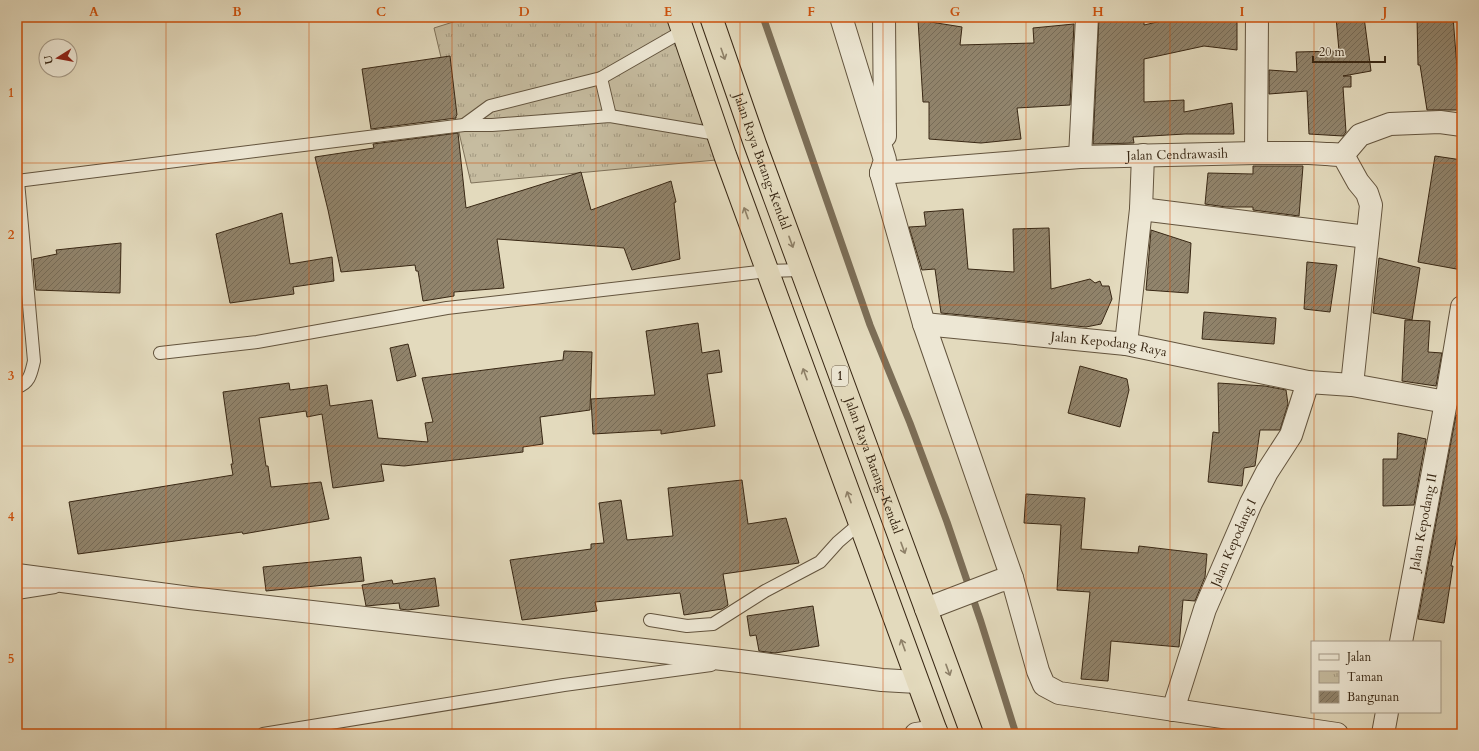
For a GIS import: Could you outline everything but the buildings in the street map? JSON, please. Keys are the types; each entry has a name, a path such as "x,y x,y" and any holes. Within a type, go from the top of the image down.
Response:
{"highway":[{"name":"Jalan Raya Batang-Kendal","path":"711,17 801,270 972,734"},
{"path":"680,24 717,134 917,682 930,733"}],"street":[{"path":"841,17 883,166 924,324 1006,579 1044,685 1059,693 1337,734"},
{"path":"883,166 884,17"},
{"path":"1080,157 1087,17"},
{"path":"1256,153 1257,17"},
{"path":"1352,385 1371,205 1367,193 1358,182 1343,155 1360,135 1390,124 1440,122 1462,125"},
{"name":"Jalan Cendrawasih","path":"883,166 1143,155 1256,153 1343,155"},
{"path":"1126,344 1141,209 1143,155"},
{"path":"1141,209 1367,237"},
{"name":"Jalan Kepodang II","path":"1401,641 1462,308"},
{"name":"Jalan Kepodang Raya","path":"924,324 1126,344 1308,382 1352,385 1446,402"},
{"name":"Jalan Kepodang I","path":"1173,710 1205,610 1267,472 1291,435 1308,382"},
{"path":"17,575 190,598 740,660 882,680 917,682"},
{"path":"926,609 1006,579"},
{"path":"1383,734 1388,713"}],"lane":[{"path":"464,125 490,106 601,78 680,24"},
{"path":"601,78 610,116"},
{"path":"17,388 29,380 34,361 18,181 464,125 492,125 610,116 717,134"},
{"path":"160,352 257,342 447,308 767,271 801,270"},
{"path":"650,620 687,626 713,624 765,591 820,562 838,542 859,524"},
{"path":"17,593 76,583"},
{"path":"263,734 564,685 740,660"}],"green space":[{"path":"469,17 668,17 716,160 471,183 434,28"}],"waterway":[{"path":"763,17 870,325 910,423 947,522 981,622 1016,734"}]}
